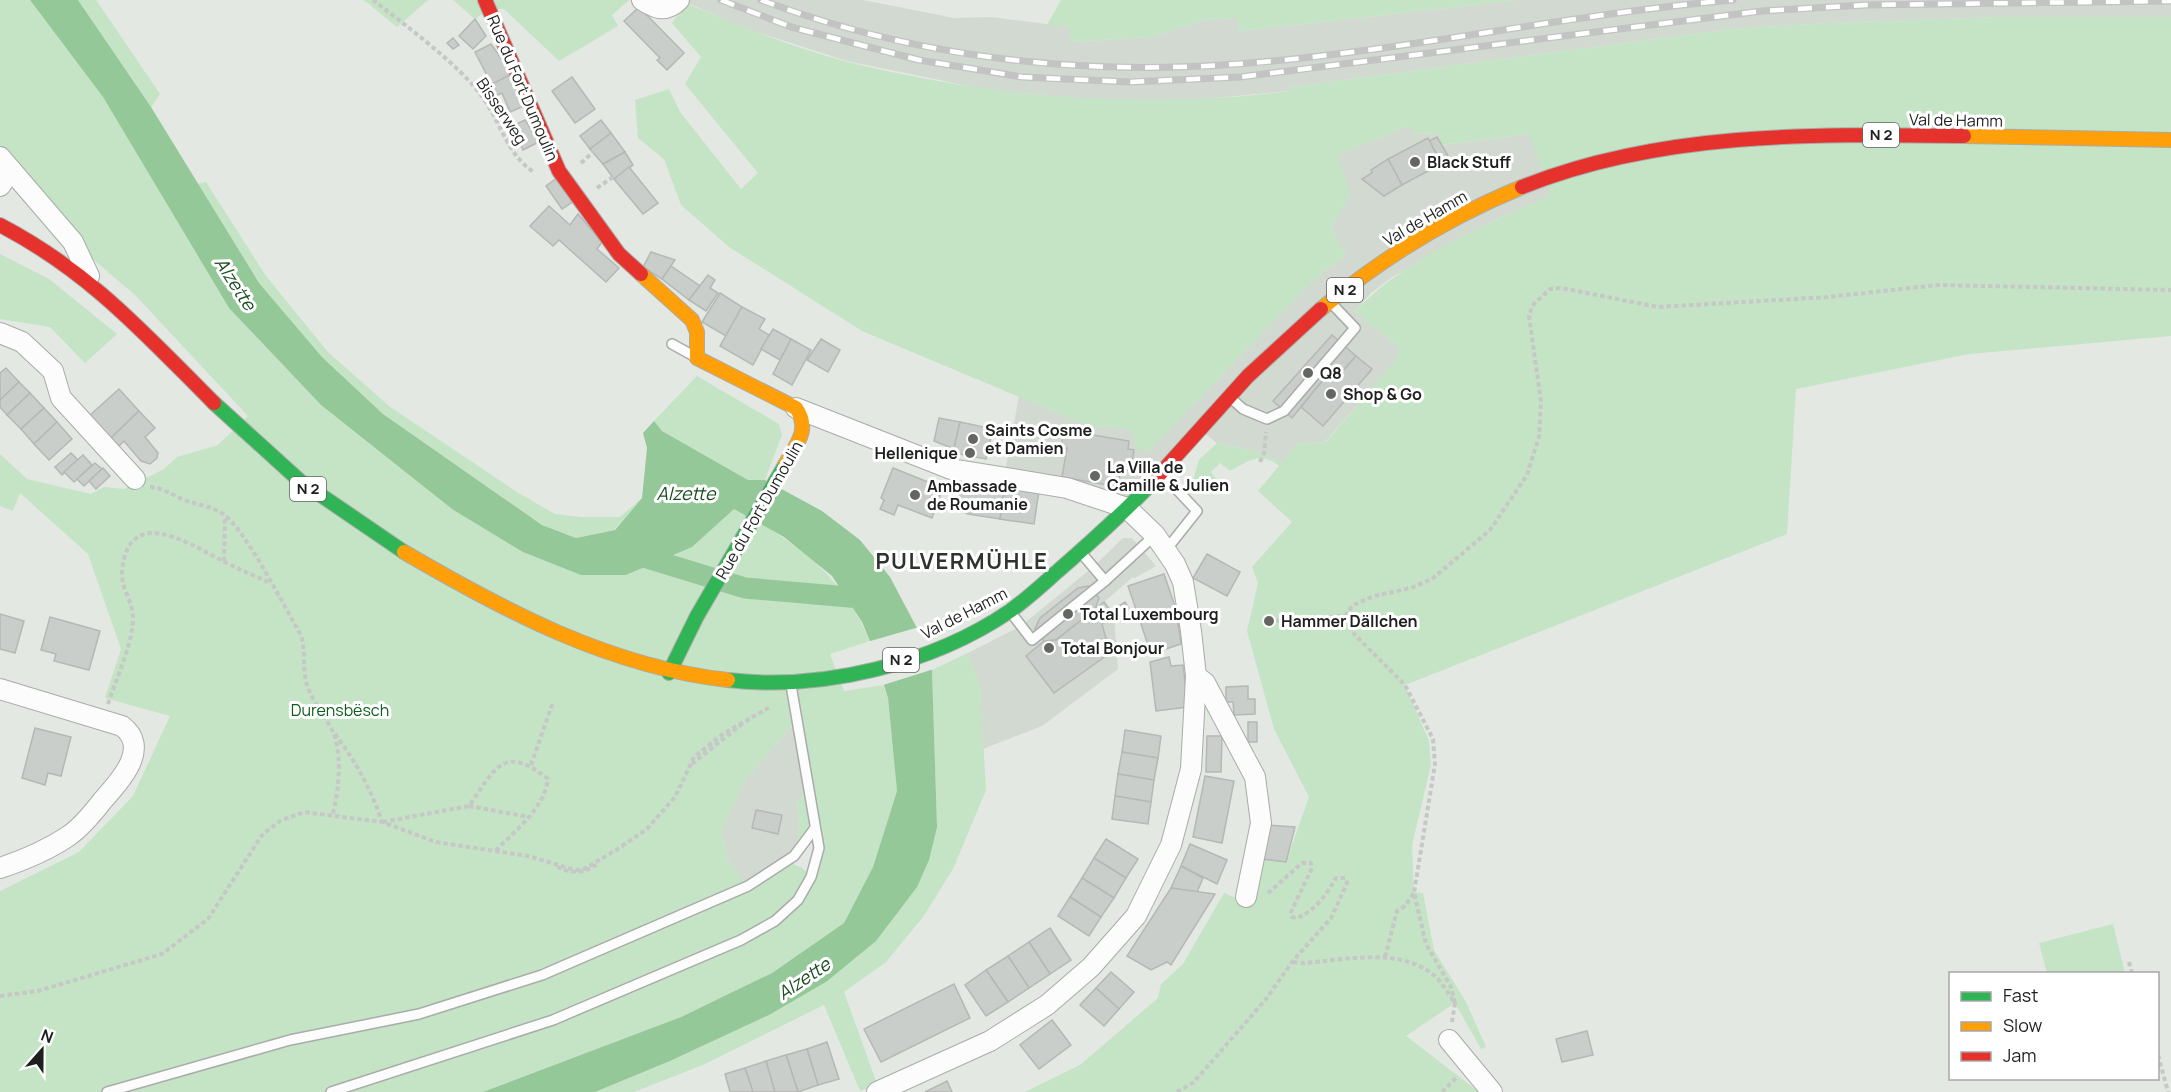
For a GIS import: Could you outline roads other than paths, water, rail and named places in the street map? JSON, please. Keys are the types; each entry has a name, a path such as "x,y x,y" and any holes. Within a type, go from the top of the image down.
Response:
{"main road":[{"name":"Rue du Fort Dumoulin","path":"485,0 559,171 619,254 692,320 697,332 697,358"},
{"name":"Val de Hamm","path":"790,681 837,676 880,667 962,637 1010,611 1127,508 1281,344 1330,302 1378,265 1431,230 1529,183 1594,162 1706,141 1804,134 2171,140"},
{"name":"N 2","path":"0,225 52,252 91,280 238,426 294,478 356,524 412,559 569,639 613,657 669,673 727,681 790,681"},
{"path":"697,358 796,408"},
{"name":"Rue du Fort Dumoulin","path":"669,673 697,616 799,441 804,426 803,418 796,408"}],"street":[{"path":"642,0 654,8 664,9 679,0"},
{"path":"4,171 73,242 91,280"},
{"path":"0,333 22,342 53,371 61,398 135,479"},
{"path":"796,408 951,469 1067,488 1127,508 1161,542 1183,582 1196,676 1191,769 1171,845 1136,915 1090,967 1047,1005 990,1041 877,1092"},
{"path":"1196,676 1205,683 1255,777 1261,823 1246,897"},
{"path":"0,689 103,718 122,726 132,740 134,751 122,778 70,835 31,858 0,868"},
{"path":"1449,1040 1492,1092"}],"lane":[{"path":"1229,397 1243,409 1267,419 1284,411 1355,328 1330,302"},
{"path":"672,344 697,358"},
{"path":"1010,611 1032,640 1105,581 1161,542 1197,511 1161,473"},
{"path":"1080,551 1105,581"},
{"path":"331,1092 553,1020 741,940 766,926 798,900 811,877 819,849 790,681"},
{"path":"107,1092 291,1040 419,1014 542,975 748,886 794,856 815,828"}],"water":[{"name":"Alzette","path":"30,0 78,0 151,107 259,283 322,357 383,414 542,525 576,538 615,530 642,498 647,448 643,433 654,421 662,431 748,480 765,480 822,511 860,540 890,577 918,630 932,670 937,827 929,860 917,887 876,941 826,982 769,1015 670,1061 595,1092 483,1092 681,1017 772,973 844,923 873,867 897,791 888,698 870,641 862,622 832,576 784,537 734,509 692,547 626,575 581,575 523,552 452,509 321,405 229,308 103,97"}],"waterway":[{"path":"637,555 745,588 872,599"}],"railway":[{"path":"721,0 791,27 919,60 1022,77 1130,82 1240,77 1762,11 1866,5 2171,1"},
{"path":"761,0 818,20 877,36 936,48 996,58 1116,67 1177,67 1299,58 1609,14 1733,0"}],"place":[{"name":"Black Stuff","path":"1415,162"},
{"name":"Q8","path":"1308,373"},
{"name":"Shop & Go","path":"1331,394"},
{"name":"Saints Cosme et Damien","path":"973,439"},
{"name":"Hellenique","path":"970,453"},
{"name":"La Villa de Camille & Julien","path":"1095,476"},
{"name":"Ambassade de Roumanie","path":"915,495"},
{"name":"Total Luxembourg","path":"1068,614"},
{"name":"Hammer Dällchen","path":"1269,621"},
{"name":"Total Bonjour","path":"1049,648"}],"district":[{"name":"PULVERMÜHLE","path":"962,561"}],"park label":[{"name":"Durensbësch","path":"340,710"}]}
